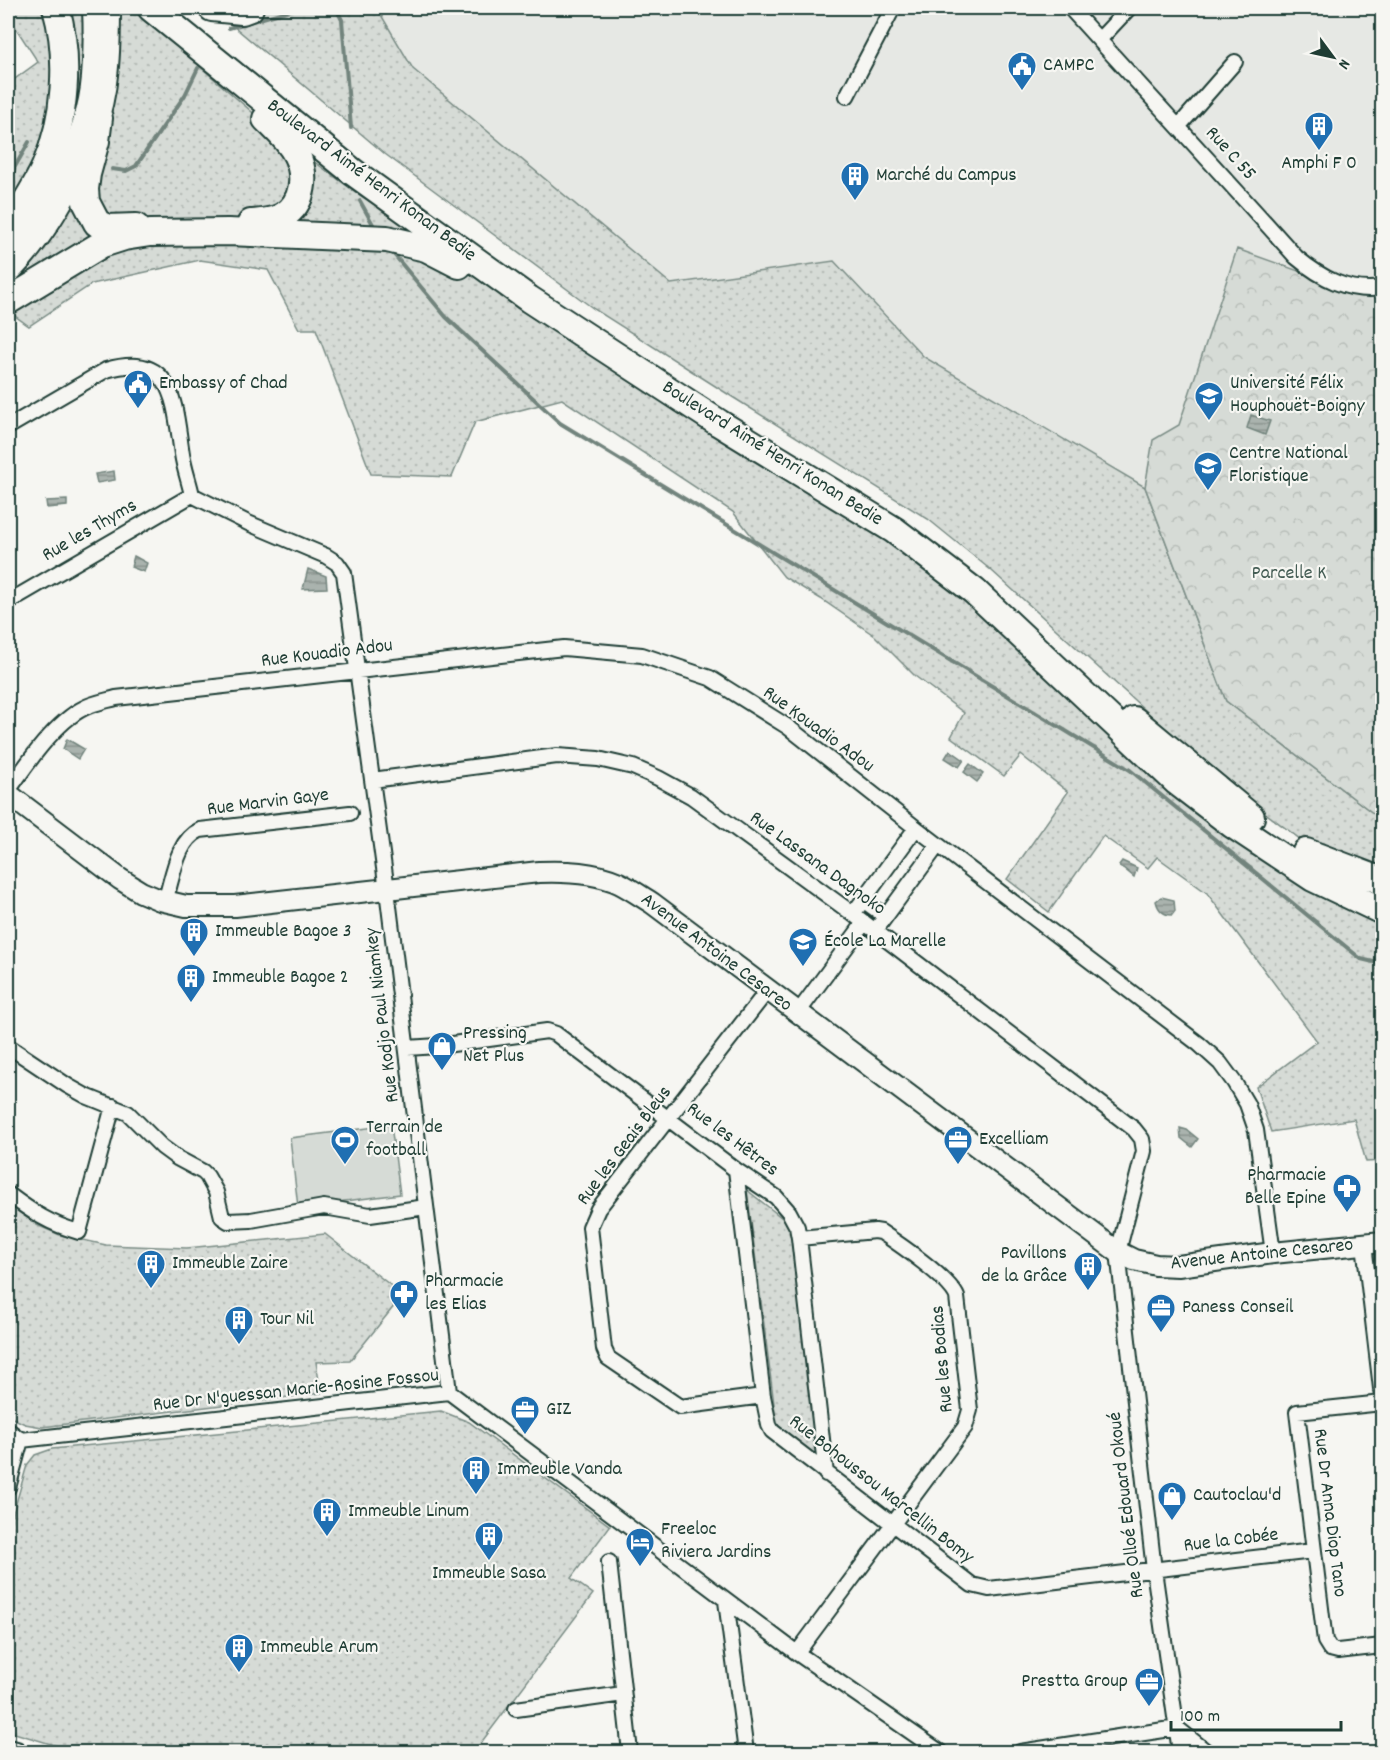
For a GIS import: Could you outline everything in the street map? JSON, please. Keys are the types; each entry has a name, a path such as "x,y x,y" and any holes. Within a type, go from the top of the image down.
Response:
{"highway":[{"path":"8,230 46,165 58,126 64,84 63,56 56,8"},
{"path":"212,8 242,10 250,8"},
{"path":"99,118 85,189 86,202 97,223 107,228 268,222 282,216 296,202 303,181 297,155 285,138 165,13"},
{"name":"Boulevard Aimé Henri Konan Bedie","path":"165,13 332,138 379,191 529,299 719,423 894,530 974,591 1177,782 1233,825 1313,878 1383,911"},
{"name":"Boulevard Aimé Henri Konan Bedie","path":"165,13 356,166 581,316 911,524 976,575 1030,622 1142,727 1245,813 1306,852 1335,874 1383,895"},
{"path":"8,301 102,244 124,237 150,233 228,232 375,238 426,248 513,297 529,299"},
{"path":"1306,852 1383,881"}],"street":[{"path":"8,274 33,244 69,189 85,159 99,118 107,80 104,8"},
{"path":"8,248 42,205 66,165 82,126 88,106 104,8"},
{"path":"847,96 893,8"},
{"name":"Rue C 55","path":"1070,8 1296,256 1317,274 1336,282 1357,288 1383,288"},
{"path":"1099,40 1129,8"},
{"path":"1179,126 1235,62"},
{"path":"8,427 106,370 124,365 140,365 154,372 166,382 173,397 182,456 192,495"},
{"name":"Rue les Thyms","path":"8,602 192,495"},
{"name":"Rue Kodjo Paul Niamkey","path":"192,495 248,523 326,556 344,573 387,890 449,1392"},
{"name":"Rue Kouadio Adou","path":"8,793 31,757 69,717 84,707 116,698 358,669 564,648 642,655 710,678 788,726 916,828 1199,1044 1220,1063 1247,1104 1256,1130 1273,1253"},
{"name":"Rue Lassana Dagnoko","path":"372,780 557,756 598,759 633,767 691,796 864,922 1134,1129 1142,1139 1144,1151 1118,1252"},
{"name":"Avenue Antoine Cesareo","path":"8,793 120,879 141,892 165,902 186,906 213,907 539,872 562,871 602,877 620,884 652,903 797,1014 1118,1252 1134,1260 1156,1265 1178,1266 1373,1243"},
{"name":"Rue Marvin Gaye","path":"165,902 183,846 191,834 200,830 350,813"},
{"path":"864,922 863,900 916,828"},
{"path":"797,1014 864,922 885,916 938,845"},
{"path":"863,900 885,916"},
{"name":"Rue les Geais Bleus","path":"763,1396 680,1407 608,1358 604,1348 590,1227 598,1209 767,991"},
{"name":"Rue les Hêtres","path":"407,1048 547,1031 565,1039 736,1170 776,1197 789,1212 797,1227 799,1238 826,1474"},
{"path":"8,1046 68,1086 128,1113 162,1147 207,1176 216,1192 219,1211 228,1221 251,1220 324,1207 370,1215 426,1207"},
{"path":"8,1194 42,1219 79,1232 113,1106"},
{"name":"Rue Bohoussou Marcellin Bomy","path":"736,1170 763,1396 772,1431 972,1585 989,1589 1154,1570"},
{"name":"Rue les Bodias","path":"797,1653 965,1427 970,1410 957,1297 954,1290 881,1232 799,1238"},
{"path":"1373,1243 1383,1397"},
{"name":"Rue Olloé Edouard Okoué","path":"1118,1252 1154,1570 1180,1752"},
{"name":"Rue Dr N'guessan Marie-Rosine Fossou","path":"21,1440 449,1392 726,1601 940,1752"},
{"name":"Rue Dr Anna Diop Tano","path":"1383,1403 1297,1412 1325,1641 1330,1649 1338,1651 1383,1646"},
{"path":"8,1430 21,1440 8,1488"},
{"name":"Rue la Cobée","path":"1154,1570 1313,1551"},
{"path":"609,1562 630,1752"},
{"path":"726,1601 746,1752"},
{"path":"516,1709 623,1694"},
{"path":"1020,1752 1177,1728 1207,1752"},
{"path":"8,1750 16,1752"}],"shaded area":[{"name":"Université Félix Houphouët-Boigny","path":"377,8 1382,8 1382,820 1226,701 1145,487 924,357 834,261 671,284 413,69"},
{"path":"1251,415 1270,421 1265,435 1247,428"},
{"path":"114,471 115,480 97,483 95,474"},
{"path":"67,500 67,506 47,508 46,501"},
{"path":"134,556 147,563 144,572 131,567"},
{"path":"308,569 326,576 327,588 303,589"},
{"path":"67,739 84,749 78,759 63,749"},
{"path":"950,750 964,760 959,767 945,758"},
{"path":"970,764 983,774 977,782 964,772"},
{"path":"1122,861 1137,868 1134,877 1121,868 1119,865"},
{"path":"1161,897 1174,900 1175,911 1172,915 1164,913 1158,907 1156,901"},
{"path":"1180,1128 1187,1130 1198,1139 1192,1147 1181,1138"}],"green space":[{"path":"8,8 133,8 282,138 358,194 577,336 911,546 1134,744 1382,922 1382,1161 1366,1162 1354,1119 1271,1132 1256,1087 1317,1041 1207,893 1157,857 1148,868 1103,836 1049,912 1007,879 1068,792 1021,755 1004,776 951,737 964,713 915,676 875,636 784,577 733,512 562,399 475,422 452,477 371,474 316,329 299,329 268,270 200,260 92,284 29,326 12,314 8,317 8,84 38,62 8,16"},
{"path":"212,8 377,8 413,69 671,284 834,261 924,357 1145,487 1226,701 1382,820 1382,876 1308,845 1252,803 1155,719 992,571 928,519 594,309 385,154"},
{"name":"Parcelle K","path":"1237,249 1343,287 1382,283 1382,820 1226,701 1145,487 1153,440 1179,425"},
{"name":"Terrain de football","path":"391,1125 400,1194 298,1207 290,1138"},
{"path":"747,1190 792,1226 822,1463 777,1428"},
{"path":"8,1204 37,1225 60,1235 106,1245 187,1248 325,1234 403,1295 350,1361 316,1362 321,1393 42,1427 25,1424 8,1416"},
{"path":"441,1411 469,1422 610,1526 571,1578 593,1594 474,1752 77,1752 8,1731 8,1531 27,1465 35,1455 52,1449"}],"waterway":[{"path":"229,28 297,8"},
{"path":"336,8 342,20 351,128"},
{"path":"112,169 126,171 136,166 185,95 198,68"},
{"path":"8,179 29,142"},
{"path":"360,201 375,228"},
{"path":"391,251 446,317 560,423 1130,770 1361,959 1382,964"}],"place":[{"name":"CAMPC","path":"1022,92"},
{"name":"Amphi F 0","path":"1319,152"},
{"name":"Marché du Campus","path":"855,202"},
{"name":"Embassy of Chad","path":"138,410"},
{"name":"Université Félix Houphouët-Boigny","path":"1209,422"},
{"name":"Centre National Floristique","path":"1208,492"},
{"name":"Immeuble Bagoe 3","path":"194,958"},
{"name":"École La Marelle","path":"803,968"},
{"name":"Immeuble Bagoe 2","path":"191,1004"},
{"name":"Pressing Net Plus","path":"442,1072"},
{"name":"Terrain de football","path":"345,1166"},
{"name":"Excelliam","path":"958,1166"},
{"name":"Pharmacie Belle Epine","path":"1347,1214"},
{"name":"Immeuble Zaire","path":"151,1290"},
{"name":"Pavillons de la Grâce","path":"1088,1292"},
{"name":"Pharmacie les Elias","path":"404,1320"},
{"name":"Paness Conseil","path":"1161,1334"},
{"name":"Tour Nil","path":"239,1346"},
{"name":"GIZ","path":"525,1436"},
{"name":"Immeuble Vanda","path":"476,1496"},
{"name":"Cautoclau'd","path":"1172,1522"},
{"name":"Immeuble Linum","path":"327,1538"},
{"name":"Immeuble Sasa","path":"489,1562"},
{"name":"Freeloc Riviera Jardins","path":"640,1568"},
{"name":"Immeuble Arum","path":"239,1674"},
{"name":"Prestta Group","path":"1149,1708"}]}
